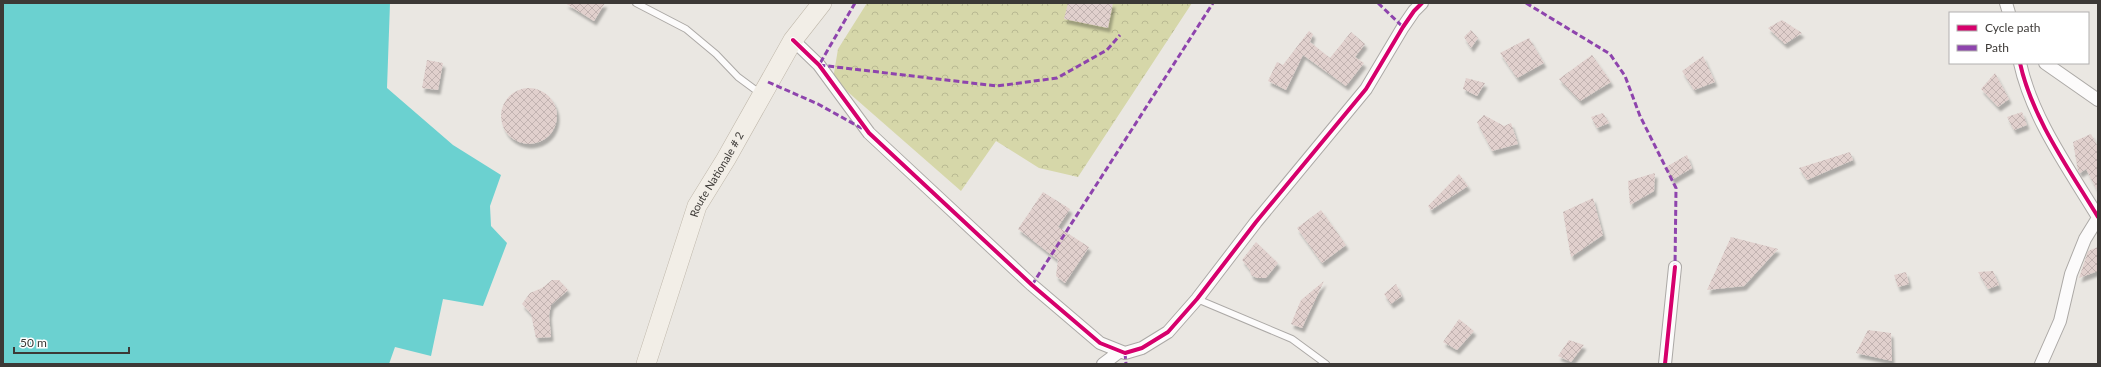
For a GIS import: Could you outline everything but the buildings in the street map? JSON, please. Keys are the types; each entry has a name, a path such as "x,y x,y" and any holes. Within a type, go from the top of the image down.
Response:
{"main road":[{"name":"Route Nationale # 2","path":"646,364 698,206 793,40 822,3"}],"street":[{"path":"793,40 820,65 869,133 1032,285 1100,343 1119,352 1125,353 1142,348 1168,332 1197,299 1256,222 1366,89 1402,27 1422,3"},
{"path":"2020,64 2046,132 2098,218 2085,239 2071,274 2060,322 2041,364"},
{"path":"2046,64 2098,100"},
{"path":"1665,364 1674,267"},
{"path":"1104,364 1119,352"}],"lane":[{"path":"636,3 686,29 716,54 738,77 761,94"},
{"path":"1197,299 1292,339 1326,364"}],"green space":[{"path":"867,3 1192,3 1078,177 1039,168 996,141 961,191 833,79 838,49"}],"water":[{"path":"3,3 390,3 387,88 453,145 501,175 490,206 491,226 507,243 483,306 443,299 431,356 395,347 389,364 3,364"}],"marked path":[{"path":"855,3 819,65 997,86 1057,78 1107,50 1120,35"},
{"path":"1032,285 1213,3"},
{"path":"1378,3 1403,27"},
{"path":"1526,3 1610,54 1625,76 1640,116 1676,188 1675,267"},
{"path":"768,82 818,104 863,129"},
{"path":"1125,353 1126,364"}],"cycle path":[{"path":"793,40 819,65 869,133 1032,285 1100,343 1125,353 1142,348 1168,332 1197,299 1256,222 1366,89 1403,27 1414,11 1422,3"},
{"path":"2020,64 2033,104 2042,123 2098,217"},
{"path":"1665,364 1675,267"}]}
